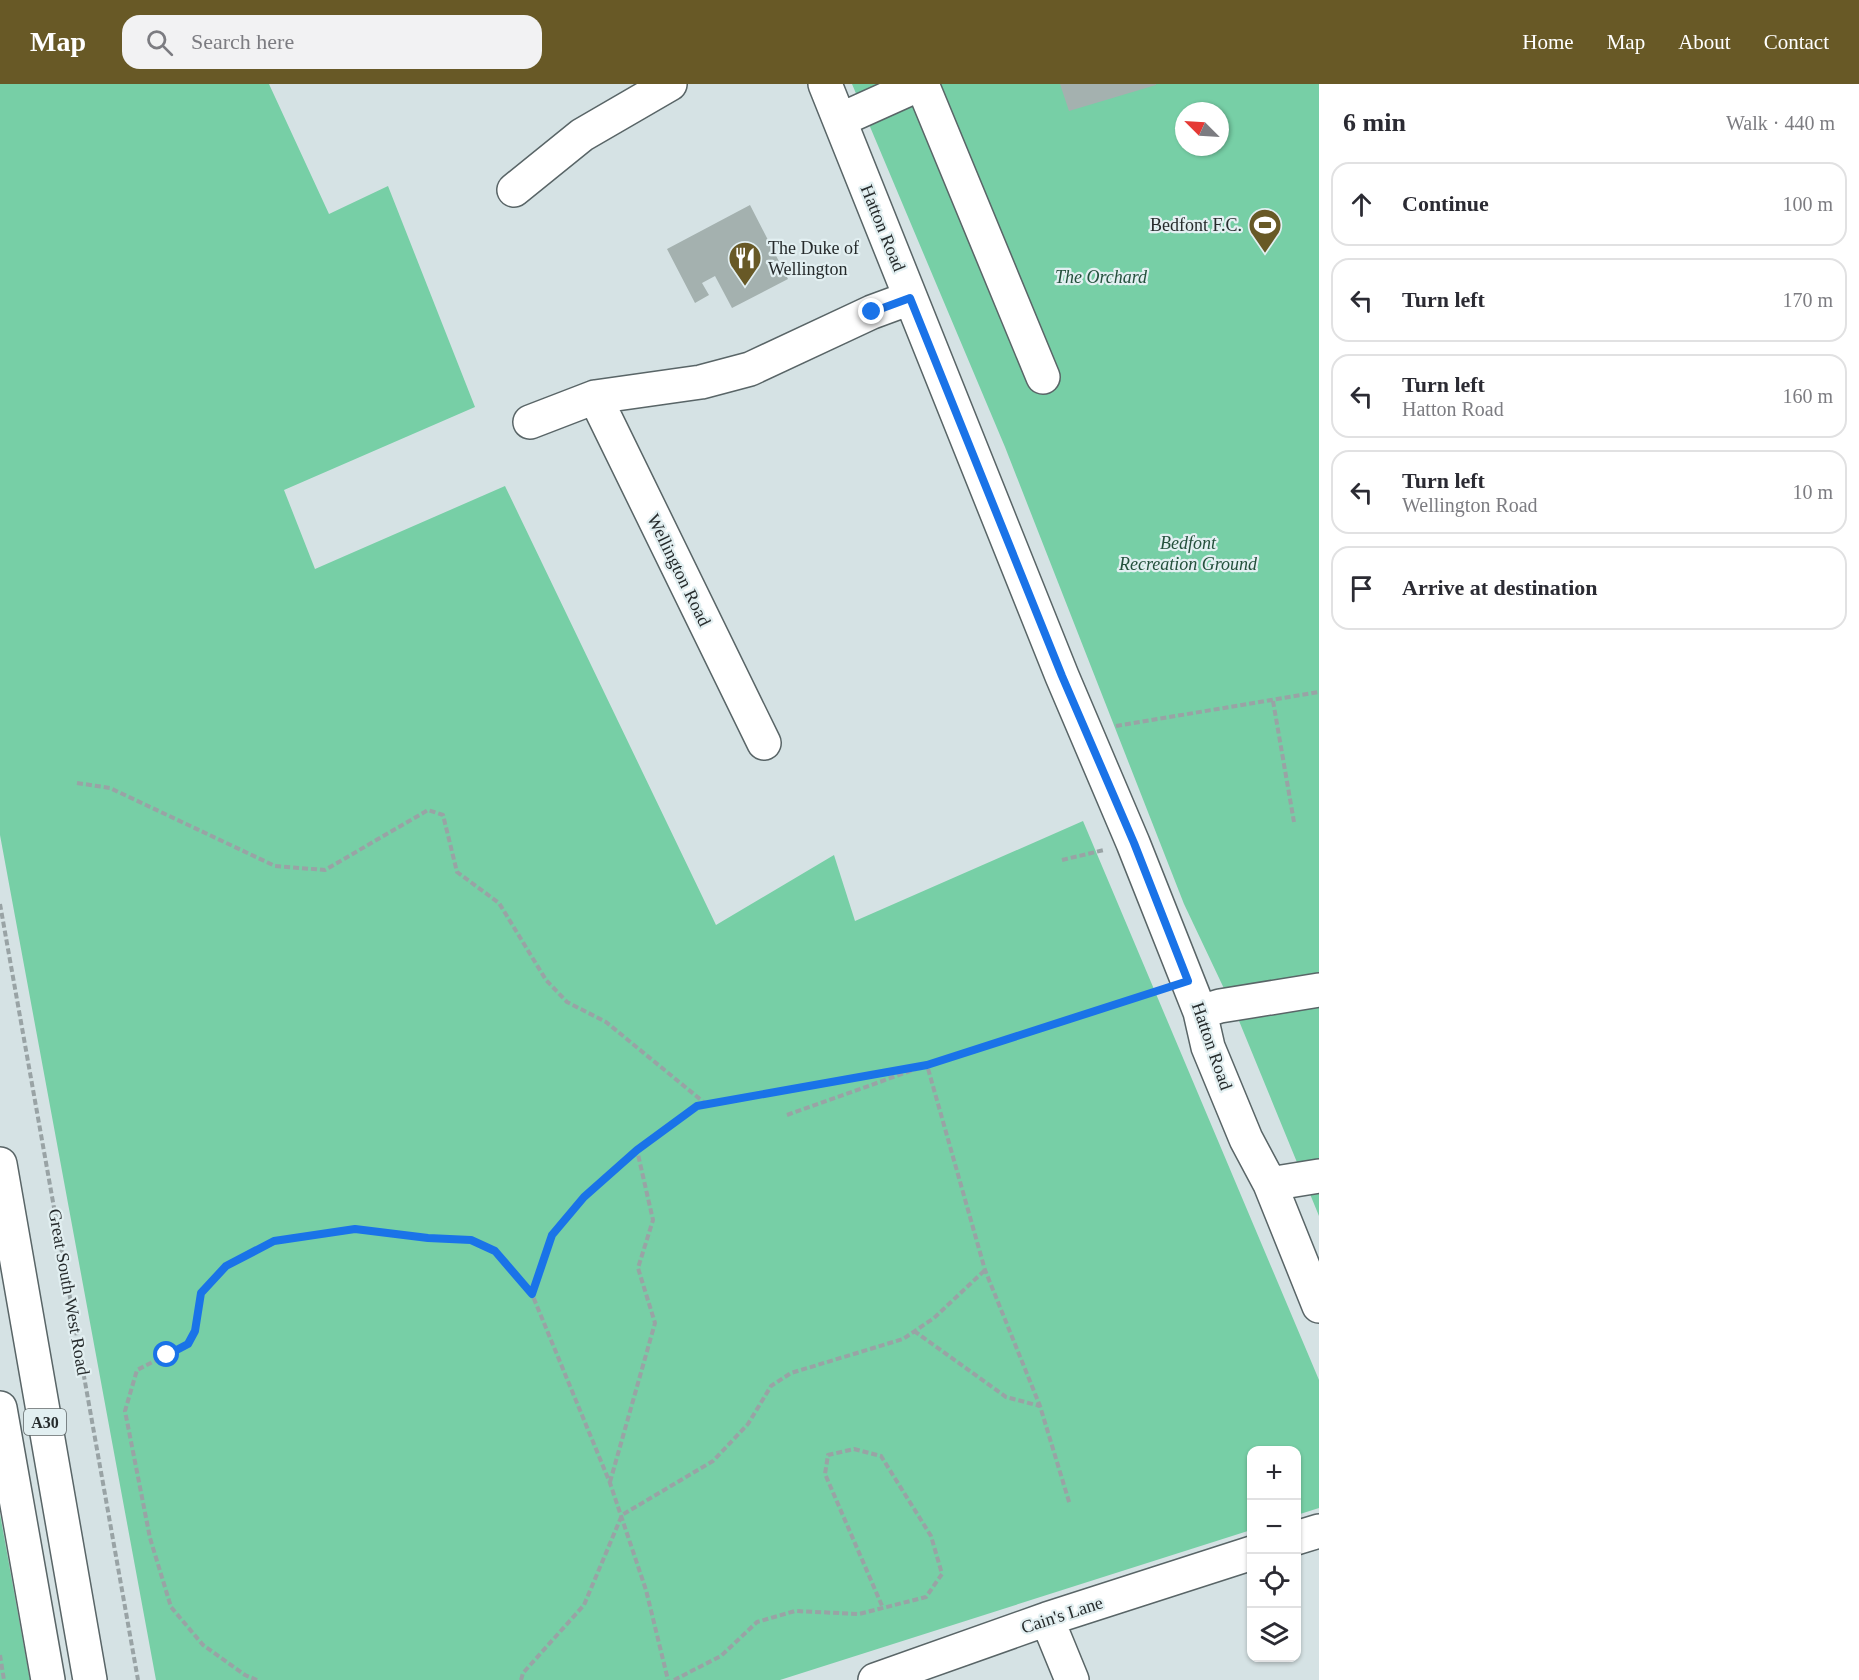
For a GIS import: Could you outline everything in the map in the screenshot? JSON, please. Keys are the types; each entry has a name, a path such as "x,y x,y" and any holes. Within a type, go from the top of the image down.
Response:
{"main road":[{"path":"514,190 582,135 670,84"},
{"name":"Hatton Road","path":"825,84 1086,732 1134,843 1200,1012 1208,1047 1246,1139 1270,1184 1319,1306"},
{"path":"840,120 921,84 1043,377"},
{"path":"530,422 595,397 701,382 750,369 872,312 910,298"},
{"name":"Wellington Road","path":"595,397 764,743"},
{"path":"1200,1012 1220,1006 1319,990"},
{"name":"A30","path":"0,1164 90,1680"},
{"path":"1270,1184 1319,1176"},
{"name":"A30","path":"0,1408 48,1680"},
{"path":"1301,1536 1319,1531"},
{"name":"Cain's Lane","path":"875,1680 1047,1619 1248,1554"},
{"path":"1047,1619 1072,1680"}],"path":[{"path":"1086,732 1319,692"},
{"path":"1273,701 1294,822"},
{"path":"77,783 110,788 275,866 285,867 325,870 428,810 443,815 457,872 499,903 546,980 567,1002 606,1022 707,1104"},
{"path":"1062,860 1134,843"},
{"name":"Great South West Road","path":"0,904 138,1680"},
{"path":"787,1115 927,1065 1188,981"},
{"path":"532,1294 552,1235 584,1197 637,1150 697,1106 927,1065"},
{"path":"927,1065 985,1270 1040,1406 1070,1505"},
{"path":"610,1483 655,1323 638,1268 653,1220 637,1150"},
{"path":"257,1680 202,1645 171,1607 150,1538 125,1411 137,1370 188,1344 195,1331 201,1293 226,1266 274,1241 355,1229 428,1238 471,1240 495,1251 532,1294 610,1483 646,1590 668,1680"},
{"path":"521,1680 523,1673 584,1605 621,1515 712,1461 748,1424 771,1386 791,1373 903,1340 934,1318 985,1270"},
{"path":"914,1331 1006,1397 1040,1406"},
{"path":"674,1680 721,1656 757,1622 795,1611 859,1614 883,1608 926,1597 942,1574 931,1536 881,1456 854,1449 828,1455 825,1474 883,1608"},
{"path":"0,1655 4,1680"}],"green space":[{"path":"0,84 269,84 329,214 388,186 475,407 284,490 315,569 505,486 716,925 834,855 855,921 1083,821 1319,1380 1319,1508 1301,1514 1301,1446 1247,1446 1247,1531 780,1680 156,1680 0,835"},
{"path":"852,84 1319,84 1319,1216 1237,1016 1184,904 1005,447"},
{"path":"0,1514 30,1680 0,1680"}],"building":[{"path":"1060,84 1156,84 1156,85 1069,111"},
{"path":"750,205 788,279 732,308 715,276 702,283 709,295 695,303 667,249"}],"place":[{"name":"Bedfont F.C.","path":"1265,254"},
{"name":"The Duke of Wellington","path":"745,287"}],"route":[{"path":"167,1355 188,1344 195,1331 201,1293 226,1266 274,1241 355,1229 428,1238 471,1240 495,1251 532,1294 552,1235 584,1197 637,1150 697,1106 927,1065 1188,981 1134,843 1062,676 910,298 872,312"}],"park label":[{"name":"The Orchard","path":"1101,277"},
{"name":"Bedfont Recreation Ground","path":"1188,553"}]}
